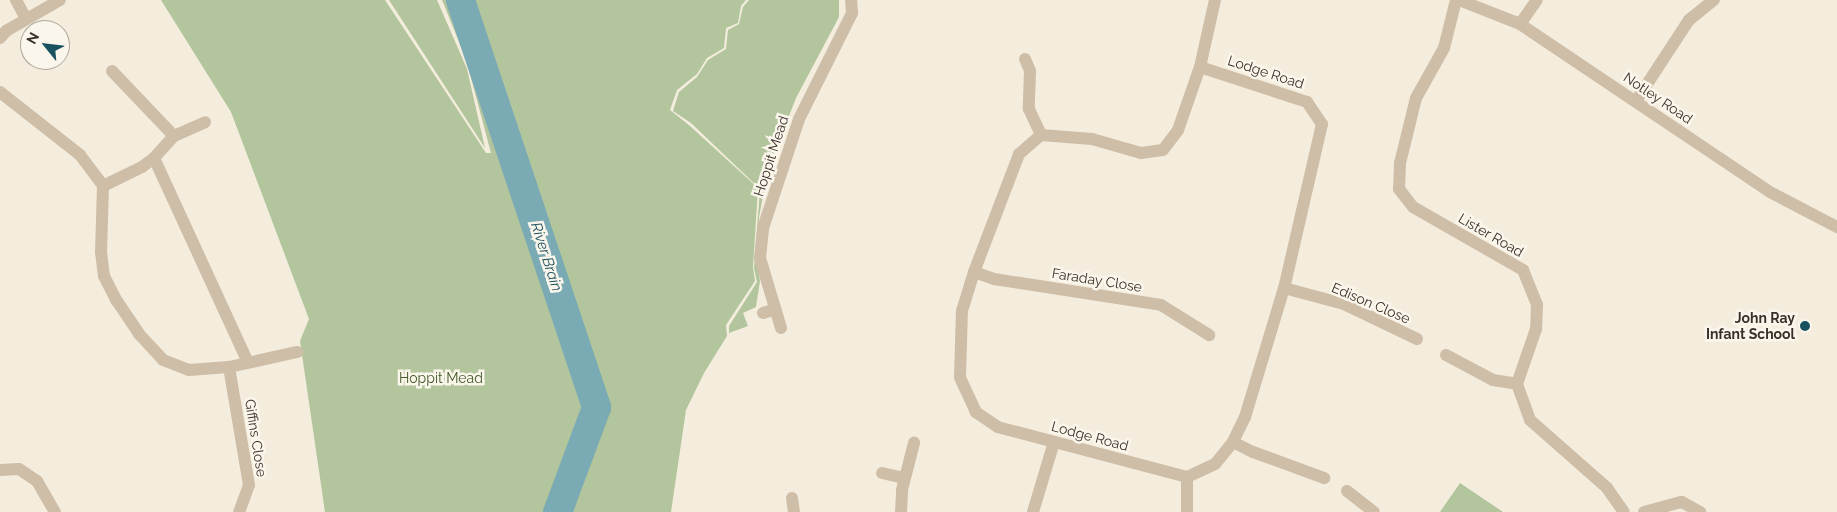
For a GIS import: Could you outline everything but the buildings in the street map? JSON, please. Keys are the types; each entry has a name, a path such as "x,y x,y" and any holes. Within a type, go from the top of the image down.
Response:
{"street":[{"path":"16,0 26,19"},
{"path":"0,38 26,19 60,0"},
{"name":"Hoppit Mead","path":"781,328 760,258 764,228 799,119 852,13 851,0"},
{"path":"1025,59 1030,72 1029,109 1040,135 1092,139 1141,152 1163,150 1178,130 1200,66 1215,0"},
{"name":"Notley Road","path":"1458,0 1520,24 1770,192 1837,227"},
{"name":"Lister Road","path":"1458,0 1444,48 1416,98 1400,163 1399,189 1413,208 1523,270 1537,304 1536,329 1517,384"},
{"path":"1520,24 1537,0"},
{"path":"1636,101 1689,20 1714,0"},
{"name":"Lodge Road","path":"1040,135 1019,154 974,272 962,311 960,377 976,412 998,427 1187,477 1215,464 1233,442 1245,417 1284,288 1322,124 1307,102 1200,66"},
{"path":"112,71 174,136"},
{"path":"0,92 80,156 103,186 101,252 104,276 117,301 139,334 163,360 189,370 229,367 297,352"},
{"path":"103,186 142,167 154,158 174,136 205,122"},
{"path":"154,158 248,362"},
{"name":"Faraday Close","path":"974,272 994,279 1162,305 1209,335"},
{"name":"Edison Close","path":"1284,288 1344,304 1417,339"},
{"path":"762,313 775,309"},
{"path":"1446,355 1493,380 1517,384 1530,420 1607,488 1624,512"},
{"name":"Giffins Close","path":"229,367 249,485 239,512"},
{"path":"901,512 904,478 914,442"},
{"path":"1033,512 1054,442"},
{"path":"1233,442 1253,452 1324,478"},
{"path":"0,470 19,469 36,481 55,512"},
{"path":"882,472 904,478"},
{"path":"1187,477 1187,512"},
{"path":"1347,491 1374,512"},
{"path":"792,498 794,512"},
{"path":"1644,512 1682,502 1700,512"}],"green space":[{"name":"Hoppit Mead","path":"161,0 385,0 486,153 491,153 466,59 442,0 453,0 509,185 596,407 552,512 325,512 300,341 309,319 231,112"},
{"path":"389,0 437,0 467,69 485,148"},
{"path":"465,0 746,0 741,6 738,23 726,28 724,48 707,58 697,74 677,90 670,110 758,188 753,267 755,281 726,325 727,336 704,373 686,410 671,512 563,512 601,408"},
{"path":"749,0 839,0 839,17 796,98 768,170 759,217 757,260 760,281 756,307 743,313 748,326 729,333 729,326 757,282 754,268 760,189 691,123 673,111 679,92 697,77 708,60 726,49 728,30 739,24 743,7"},
{"path":"1460,483 1503,512 1440,512"}],"waterway":[{"name":"River Brain","path":"460,0 596,407 557,512"}],"place":[{"name":"John Ray Infant School","path":"1805,326"}]}
